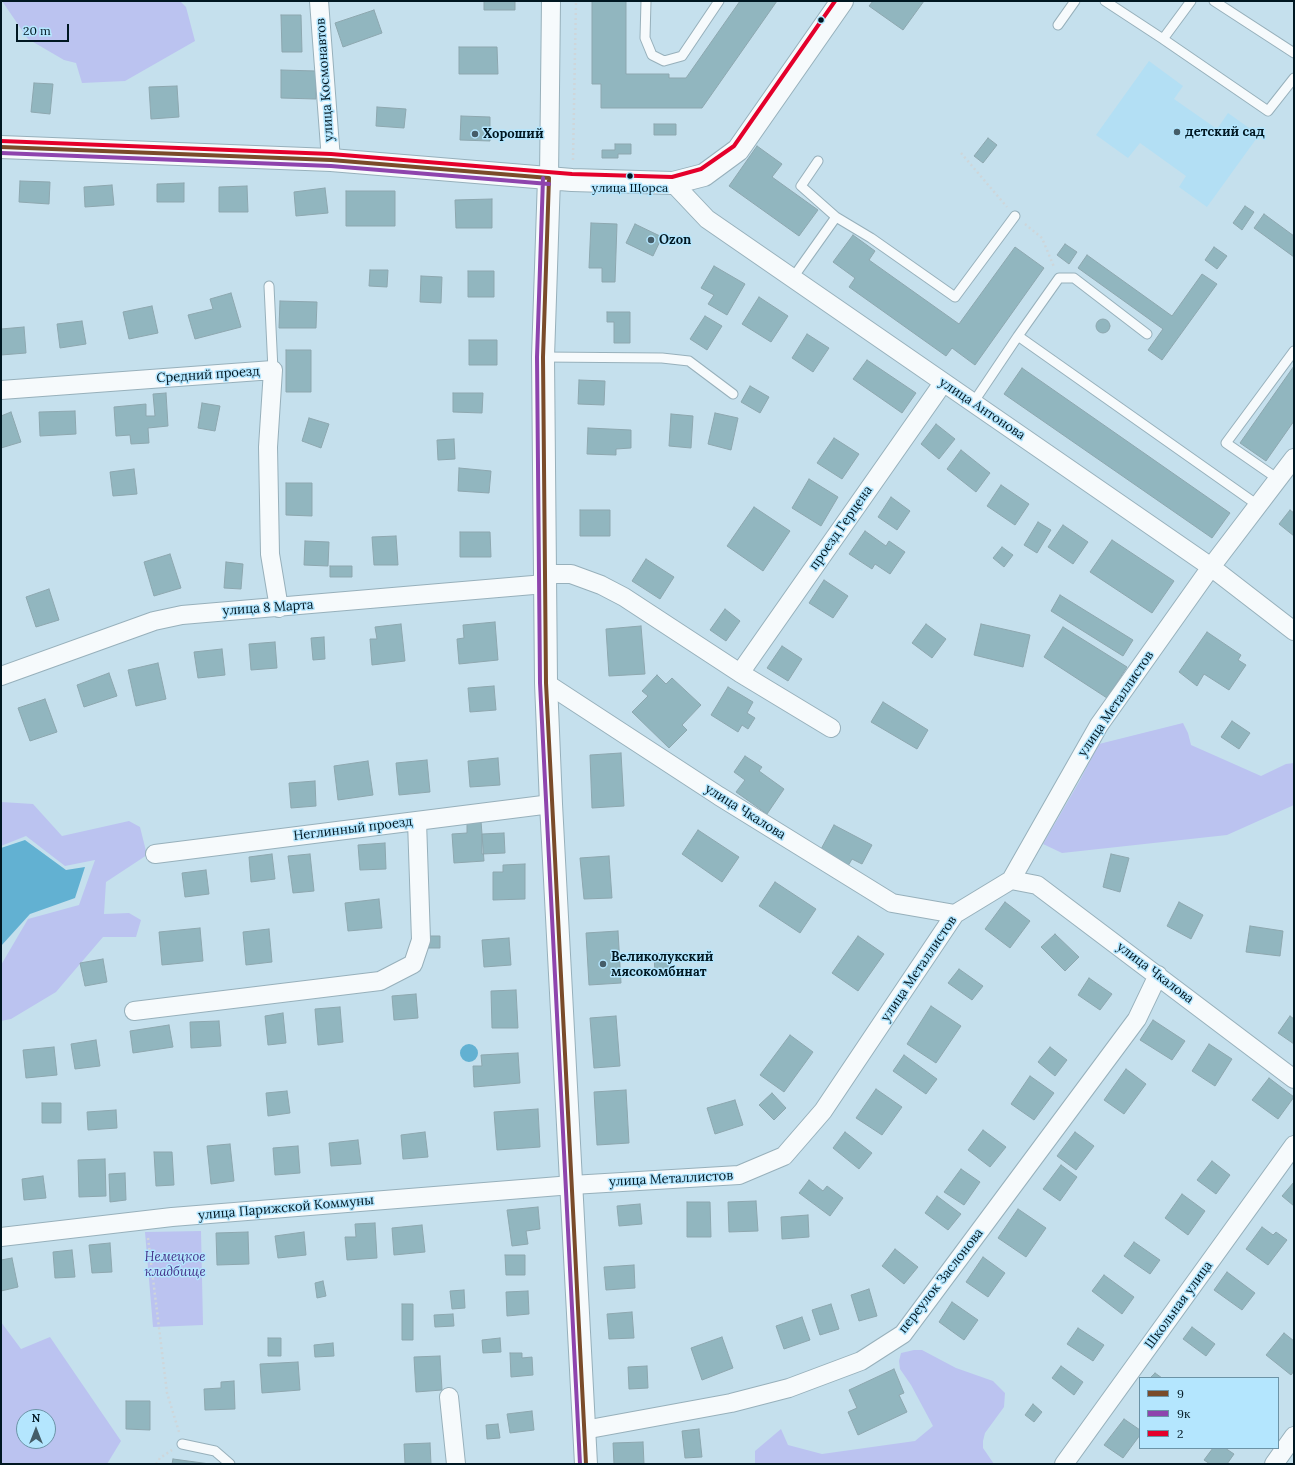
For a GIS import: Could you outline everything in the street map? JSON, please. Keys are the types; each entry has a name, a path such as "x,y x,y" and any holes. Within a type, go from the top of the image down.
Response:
{"street":[{"name":"улица Космонавтов","path":"319,1 331,160"},
{"path":"551,1 549,178 543,357 546,683 586,1464"},
{"path":"1,147 331,160 572,180 673,183 704,176 738,150 842,1"},
{"name":"улица Антонова","path":"673,183 707,220 1211,567 1294,631"},
{"name":"Средний проезд","path":"1,390 273,370 268,447 270,554 279,608"},
{"name":"проезд Герцена","path":"740,673 943,383"},
{"name":"улица Металлистов","path":"572,1185 739,1175 784,1156 823,1111 955,914 1011,880 1099,725 1211,567 1259,506 1294,458"},
{"path":"546,579 571,574 601,585 624,597 740,673 831,728"},
{"name":"улица 8 Марта","path":"1,676 154,621 182,615 279,608 546,579"},
{"name":"улица Чкалова","path":"546,683 725,800 892,903 955,914"},
{"name":"Неглинный проезд","path":"155,854 551,804"},
{"path":"134,1011 380,981 413,964 421,940 417,821"},
{"name":"улица Чкалова","path":"1011,880 1037,884 1294,1079"},
{"name":"переулок Заслонова","path":"584,1430 731,1403 789,1388 861,1360 903,1334 1137,1019 1158,975"},
{"name":"Школьная улица","path":"1064,1464 1294,1146"},
{"name":"улица Парижской Коммуны","path":"1,1237 145,1220 572,1185"},
{"path":"449,1397 456,1464"},
{"path":"1274,1464 1294,1436"}],"lane":[{"path":"646,1 645,38 652,55 664,61 682,56 719,1"},
{"path":"1058,25 1075,1"},
{"path":"1105,1 1268,111 1294,78"},
{"path":"1163,39 1192,1"},
{"path":"1214,1 1294,53"},
{"path":"818,160 801,186 836,217 871,238 955,296 1015,216"},
{"path":"792,279 836,217"},
{"path":"973,403 1059,278 1074,278 1147,334"},
{"path":"269,286 273,370"},
{"path":"1018,336 1259,506"},
{"path":"1278,479 1226,442 1294,351"},
{"path":"543,357 662,358 689,361 733,394"},
{"path":"182,1444 214,1451 230,1464"}],"path":[{"path":"572,180 576,1"},
{"path":"145,1220 167,1393 182,1444 160,1458 156,1464"}],"shaded area":[{"name":"детский сад","path":"1149,61 1183,86 1174,99 1217,129 1228,113 1259,135 1207,207 1179,187 1186,176 1140,143 1128,158 1096,135"},
{"path":"25,840 66,870 85,867 75,898 30,914 1,946 1,848"},
{"path":"465,1044 473,1044 478,1049 476,1060 473,1062 465,1062 460,1057 460,1049"}],"green space":[{"path":"2,1 180,1 186,7 195,41 125,81 82,83 76,63 64,60 28,39"},
{"path":"1183,723 1188,733 1191,745 1261,776 1286,764 1294,763 1294,805 1227,835 1062,853 1043,844 1079,782 1092,757 1095,745"},
{"path":"1,802 33,804 62,836 129,821 140,827 147,855 106,882 104,914 129,913 141,920 136,937 103,937 56,992 11,1019 1,1021 1,965 28,919 79,905 95,860 65,866 26,836 1,846"},
{"name":"Немецкое кладбище","path":"201,1231 203,1325 153,1327 145,1232"},
{"path":"1,1322 21,1349 50,1337 121,1441 107,1464 1,1464"},
{"path":"922,1350 956,1368 993,1381 1005,1393 1004,1407 985,1433 983,1441 983,1448 994,1464 755,1464 755,1451 781,1429 788,1445 822,1454 915,1441 933,1426 911,1385 900,1369 899,1361 901,1353"}],"building":[{"path":"484,1 515,1 515,10 484,10"},
{"path":"592,1 626,1 626,74 669,74 669,78 686,78 740,1 777,1 702,108 601,108 601,84 592,84"},
{"path":"873,1 924,1 903,30 869,6"},
{"path":"374,10 382,33 343,47 335,23"},
{"path":"281,15 301,15 302,52 282,52"},
{"path":"459,47 497,47 498,74 459,74"},
{"path":"281,70 316,71 316,99 281,98"},
{"path":"34,83 53,84 50,114 31,112"},
{"path":"177,86 179,117 151,119 149,87"},
{"path":"377,107 406,109 404,128 376,126"},
{"path":"461,116 490,117 490,141 460,140"},
{"path":"654,124 676,124 676,135 654,135"},
{"path":"988,138 997,145 983,163 974,156"},
{"path":"615,144 631,144 631,154 618,154 618,158 602,158 602,150 615,150"},
{"path":"757,146 782,164 772,177 818,210 799,236 729,186"},
{"path":"20,181 50,182 49,204 19,202"},
{"path":"184,183 184,202 157,202 157,184"},
{"path":"112,185 114,205 85,207 84,187"},
{"path":"247,186 248,212 219,212 219,187"},
{"path":"325,188 328,213 296,216 294,192"},
{"path":"346,191 395,191 395,226 346,226"},
{"path":"492,199 492,228 456,228 455,200"},
{"path":"1245,206 1254,212 1242,230 1233,223"},
{"path":"1264,214 1294,236 1294,257 1254,228"},
{"path":"591,223 617,224 615,282 602,282 602,268 589,268"},
{"path":"635,224 662,237 653,256 626,243"},
{"path":"853,235 875,251 869,260 959,324 1015,247 1044,268 975,365 952,348 946,356 849,287 855,278 833,262"},
{"path":"1065,244 1077,252 1069,264 1057,255"},
{"path":"1214,247 1227,256 1217,269 1205,260"},
{"path":"1087,255 1172,316 1202,274 1217,284 1162,360 1148,350 1163,329 1078,268"},
{"path":"714,266 745,284 727,315 708,304 714,295 701,288"},
{"path":"370,270 388,270 387,287 369,286"},
{"path":"468,271 494,271 494,297 468,297"},
{"path":"421,276 442,277 441,303 420,302"},
{"path":"231,293 241,327 195,339 188,315 213,309 210,299"},
{"path":"759,297 788,316 771,342 742,324"},
{"path":"280,301 317,302 316,328 279,328"},
{"path":"152,306 158,333 129,339 123,312"},
{"path":"607,312 630,312 630,343 614,343 614,322 607,322"},
{"path":"705,316 722,326 707,350 690,339"},
{"path":"1100,319 1106,319 1110,323 1110,329 1106,333 1100,333 1096,329 1096,323"},
{"path":"82,321 86,344 60,348 57,324"},
{"path":"24,327 26,353 1,355 1,329"},
{"path":"807,334 829,348 813,372 792,358"},
{"path":"469,340 497,340 497,365 469,365"},
{"path":"286,350 311,350 311,392 286,392"},
{"path":"867,360 916,393 902,413 853,379"},
{"path":"1294,366 1294,421 1266,461 1240,443"},
{"path":"1022,368 1230,513 1212,538 1004,394"},
{"path":"579,380 605,381 604,405 578,404"},
{"path":"750,386 769,397 760,413 741,402"},
{"path":"166,393 168,426 148,428 149,443 131,444 130,435 116,436 114,407 146,404 146,416 155,416 153,394"},
{"path":"453,393 483,393 482,413 453,412"},
{"path":"202,403 220,406 215,431 198,428"},
{"path":"75,411 76,434 40,436 39,412"},
{"path":"11,412 21,442 1,448 1,416"},
{"path":"715,413 738,418 731,450 708,444"},
{"path":"671,414 693,416 691,448 669,446"},
{"path":"309,418 329,424 321,448 302,441"},
{"path":"936,424 955,439 939,459 921,444"},
{"path":"588,428 631,430 631,448 616,449 616,455 587,454"},
{"path":"834,438 859,454 842,479 817,463"},
{"path":"454,439 455,459 438,460 437,440"},
{"path":"961,450 990,473 976,492 947,469"},
{"path":"459,468 491,471 489,493 458,491"},
{"path":"134,469 137,494 113,496 110,472"},
{"path":"809,479 838,497 821,526 792,508"},
{"path":"286,483 312,483 312,516 286,515"},
{"path":"1001,485 1029,504 1015,525 987,506"},
{"path":"891,497 910,511 897,530 878,517"},
{"path":"754,507 790,531 763,571 727,546"},
{"path":"580,510 610,510 610,536 580,536"},
{"path":"1290,510 1294,513 1294,536 1279,524"},
{"path":"1038,522 1051,530 1037,553 1024,545"},
{"path":"1063,525 1088,542 1073,564 1048,547"},
{"path":"865,531 886,546 889,541 905,552 890,574 875,564 872,569 849,554"},
{"path":"460,532 490,532 491,557 460,557"},
{"path":"396,536 398,565 374,565 372,537"},
{"path":"1112,540 1174,581 1152,613 1090,572"},
{"path":"305,541 329,542 328,566 304,565"},
{"path":"1002,547 1013,555 1004,567 993,558"},
{"path":"170,554 181,588 154,596 144,562"},
{"path":"646,559 674,577 660,599 632,581"},
{"path":"226,562 243,564 241,589 224,588"},
{"path":"330,566 352,566 352,577 330,577"},
{"path":"824,580 848,596 833,618 809,603"},
{"path":"49,589 59,620 36,627 26,597"},
{"path":"1060,595 1133,640 1123,656 1051,611"},
{"path":"725,609 740,621 726,641 710,630"},
{"path":"495,622 498,660 459,664 457,639 464,638 463,625"},
{"path":"401,624 405,661 372,665 370,639 377,639 375,627"},
{"path":"926,624 946,639 932,658 912,643"},
{"path":"981,624 1030,635 1023,667 974,655"},
{"path":"641,626 645,674 609,676 606,629"},
{"path":"1063,627 1127,667 1107,698 1044,657"},
{"path":"1207,632 1241,655 1238,660 1246,665 1229,690 1204,674 1197,686 1179,672"},
{"path":"324,637 325,659 313,660 311,638"},
{"path":"275,642 277,668 251,670 249,644"},
{"path":"782,646 802,659 788,681 767,668"},
{"path":"222,649 225,675 198,678 194,652"},
{"path":"158,663 166,699 136,706 128,670"},
{"path":"109,673 117,696 84,707 77,685"},
{"path":"657,675 666,684 672,678 701,705 682,725 687,730 669,748 632,712 648,696 642,691"},
{"path":"494,686 496,710 470,712 468,688"},
{"path":"728,687 753,702 747,713 755,718 748,729 742,725 738,732 711,715"},
{"path":"45,699 57,732 30,741 18,708"},
{"path":"883,702 928,730 917,749 871,722"},
{"path":"1232,721 1250,733 1239,749 1221,737"},
{"path":"621,753 624,806 592,808 590,755"},
{"path":"745,756 762,767 759,771 784,789 767,814 736,792 745,780 734,772"},
{"path":"498,758 500,785 470,787 468,761"},
{"path":"427,760 430,792 399,795 396,763"},
{"path":"368,761 373,795 338,800 334,766"},
{"path":"315,781 316,806 291,808 289,783"},
{"path":"481,821 484,861 454,863 452,834 467,833 467,822"},
{"path":"834,825 872,845 862,864 852,859 848,866 820,851"},
{"path":"698,830 739,857 722,882 682,854"},
{"path":"504,833 505,853 482,854 482,834"},
{"path":"385,843 386,869 360,870 358,845"},
{"path":"272,854 275,879 251,882 249,857"},
{"path":"310,854 314,891 293,893 288,856"},
{"path":"1111,854 1129,858 1120,892 1103,887"},
{"path":"609,856 612,898 584,899 580,858"},
{"path":"525,864 525,899 493,900 493,872 503,872 503,865"},
{"path":"206,870 209,894 185,897 182,873"},
{"path":"775,882 816,909 800,933 759,906"},
{"path":"379,899 382,928 348,931 345,903"},
{"path":"1005,902 1030,921 1010,948 985,929"},
{"path":"1179,902 1203,915 1191,939 1167,926"},
{"path":"1250,926 1283,931 1280,956 1246,952"},
{"path":"200,928 203,961 162,965 159,932"},
{"path":"269,929 272,962 246,965 243,932"},
{"path":"618,931 621,983 589,985 586,933"},
{"path":"1055,934 1079,957 1065,971 1041,947"},
{"path":"426,936 440,936 440,948 427,948"},
{"path":"858,936 884,954 858,991 832,973"},
{"path":"509,938 511,965 484,967 482,940"},
{"path":"668,953 669,973 655,974 654,954"},
{"path":"103,959 107,982 85,986 80,963"},
{"path":"959,969 983,986 972,1000 948,983"},
{"path":"1089,978 1112,994 1100,1010 1078,995"},
{"path":"516,990 518,1028 492,1028 491,991"},
{"path":"416,994 418,1018 394,1020 392,996"},
{"path":"931,1006 961,1026 936,1063 907,1044"},
{"path":"340,1007 343,1042 318,1045 315,1009"},
{"path":"283,1013 286,1043 268,1045 265,1016"},
{"path":"616,1016 620,1066 594,1068 590,1018"},
{"path":"1290,1016 1294,1019 1294,1044 1278,1033"},
{"path":"1153,1020 1185,1041 1172,1060 1140,1040"},
{"path":"219,1021 221,1046 191,1048 190,1022"},
{"path":"169,1025 173,1047 133,1053 130,1031"},
{"path":"790,1035 813,1052 784,1092 760,1075"},
{"path":"96,1040 100,1066 75,1069 71,1044"},
{"path":"1209,1044 1232,1059 1215,1086 1192,1071"},
{"path":"54,1047 57,1075 26,1078 23,1050"},
{"path":"1050,1047 1067,1060 1055,1076 1038,1062"},
{"path":"518,1053 520,1083 474,1087 473,1066 482,1066 481,1055"},
{"path":"904,1055 937,1079 926,1094 893,1071"},
{"path":"1126,1069 1146,1084 1124,1114 1104,1100"},
{"path":"1030,1076 1054,1093 1034,1120 1011,1104"},
{"path":"1269,1078 1294,1097 1278,1119 1252,1100"},
{"path":"876,1089 902,1107 882,1135 856,1118"},
{"path":"626,1090 629,1143 597,1145 594,1092"},
{"path":"287,1091 290,1113 268,1116 266,1093"},
{"path":"772,1093 786,1108 774,1120 759,1105"},
{"path":"735,1100 743,1125 715,1134 707,1108"},
{"path":"42,1103 61,1103 61,1123 42,1123"},
{"path":"538,1109 540,1147 497,1150 494,1112"},
{"path":"116,1110 117,1128 88,1130 87,1112"},
{"path":"983,1130 1006,1147 990,1167 968,1150"},
{"path":"425,1132 428,1157 403,1159 401,1135"},
{"path":"845,1132 872,1153 859,1169 833,1148"},
{"path":"1075,1132 1094,1146 1076,1170 1057,1156"},
{"path":"358,1140 361,1164 331,1166 329,1143"},
{"path":"230,1144 234,1181 211,1184 207,1146"},
{"path":"298,1146 300,1173 275,1175 273,1148"},
{"path":"154,1152 172,1152 174,1185 156,1186"},
{"path":"105,1159 106,1196 79,1197 78,1160"},
{"path":"1212,1161 1230,1175 1216,1194 1197,1180"},
{"path":"1061,1165 1077,1177 1060,1201 1043,1189"},
{"path":"961,1169 980,1182 964,1205 944,1192"},
{"path":"125,1173 126,1200 110,1202 109,1174"},
{"path":"43,1176 46,1198 24,1200 22,1179"},
{"path":"809,1180 823,1191 827,1186 843,1198 830,1216 799,1193"},
{"path":"1294,1182 1294,1206 1282,1196"},
{"path":"1182,1194 1205,1211 1188,1235 1165,1218"},
{"path":"937,1196 961,1214 948,1230 925,1213"},
{"path":"756,1201 758,1231 729,1232 728,1202"},
{"path":"687,1202 710,1202 711,1237 687,1237"},
{"path":"640,1204 642,1224 619,1226 617,1206"},
{"path":"538,1207 540,1229 526,1231 528,1244 512,1246 507,1210"},
{"path":"1018,1209 1046,1228 1026,1257 998,1238"},
{"path":"808,1215 809,1237 782,1239 781,1217"},
{"path":"375,1223 377,1258 347,1260 345,1237 356,1237 355,1224"},
{"path":"422,1225 425,1252 394,1255 392,1228"},
{"path":"1262,1227 1273,1235 1276,1232 1287,1240 1268,1265 1246,1249"},
{"path":"248,1232 249,1264 217,1265 216,1233"},
{"path":"304,1232 306,1255 278,1258 275,1236"},
{"path":"1134,1242 1160,1260 1150,1274 1124,1256"},
{"path":"110,1243 112,1272 92,1273 89,1245"},
{"path":"895,1249 918,1267 904,1284 882,1266"},
{"path":"72,1250 75,1277 55,1278 53,1252"},
{"path":"505,1255 525,1255 525,1275 506,1275"},
{"path":"983,1257 1005,1273 988,1297 966,1282"},
{"path":"12,1258 18,1287 1,1291 1,1260"},
{"path":"634,1265 635,1288 606,1290 604,1267"},
{"path":"1227,1272 1255,1293 1242,1310 1214,1290"},
{"path":"1104,1275 1134,1297 1122,1314 1092,1291"},
{"path":"323,1281 326,1296 317,1298 315,1283"},
{"path":"869,1289 877,1316 859,1321 851,1295"},
{"path":"464,1290 465,1308 452,1309 450,1291"},
{"path":"528,1291 529,1314 507,1316 506,1292"},
{"path":"952,1302 978,1320 964,1340 939,1322"},
{"path":"402,1304 413,1304 413,1340 402,1340"},
{"path":"831,1304 839,1329 820,1335 812,1310"},
{"path":"632,1312 634,1338 609,1339 607,1314"},
{"path":"453,1314 454,1326 435,1327 434,1315"},
{"path":"802,1317 810,1340 784,1349 776,1326"},
{"path":"1192,1327 1215,1344 1206,1356 1183,1339"},
{"path":"1078,1328 1104,1345 1093,1361 1067,1344"},
{"path":"1284,1333 1294,1341 1294,1371 1291,1375 1266,1355"},
{"path":"722,1337 733,1368 702,1380 691,1348"},
{"path":"268,1338 281,1338 281,1356 268,1356"},
{"path":"500,1338 501,1352 483,1353 482,1340"},
{"path":"333,1343 334,1356 315,1357 314,1345"},
{"path":"510,1353 522,1353 522,1358 532,1357 533,1375 511,1377"},
{"path":"440,1356 442,1390 416,1392 414,1357"},
{"path":"298,1362 300,1390 262,1393 260,1364"},
{"path":"647,1366 648,1388 629,1389 628,1367"},
{"path":"1061,1366 1083,1382 1074,1395 1052,1378"},
{"path":"894,1369 904,1393 899,1395 907,1412 858,1435 848,1412 857,1408 849,1390"},
{"path":"1155,1373 1161,1377 1151,1377"},
{"path":"234,1381 235,1409 205,1410 204,1389 221,1388 221,1382"},
{"path":"126,1401 150,1401 150,1430 126,1429"},
{"path":"1033,1404 1042,1412 1034,1422 1025,1415"},
{"path":"532,1411 534,1430 510,1433 507,1414"},
{"path":"1124,1419 1139,1429 1139,1436 1123,1458 1104,1445"},
{"path":"498,1424 500,1438 487,1439 486,1425"},
{"path":"699,1429 702,1457 685,1458 682,1431"},
{"path":"643,1442 644,1464 614,1464 613,1443"},
{"path":"430,1443 431,1464 405,1464 404,1444"},
{"path":"1212,1449 1226,1449 1234,1454 1227,1464 1210,1464 1204,1460"},
{"path":"173,1459 210,1464 172,1464"}],"transit line":[{"name":"2","path":"1,141 331,154 572,174 672,177 701,169 734,146 835,1"},
{"name":"9","path":"1,147 331,160 549,178"},
{"name":"9к","path":"1,153 331,166 549,184"},
{"name":"9к","path":"543,178 537,357 540,683 580,1464"},
{"name":"9","path":"549,178 543,357 546,683 586,1464"}],"place":[{"name":"детский сад","path":"1177,132"},
{"name":"Хороший","path":"475,134"},
{"name":"улица Щорса","path":"630,176"},
{"name":"Ozon","path":"651,240"},
{"name":"Великолукский мясокомбинат","path":"603,964"}]}
